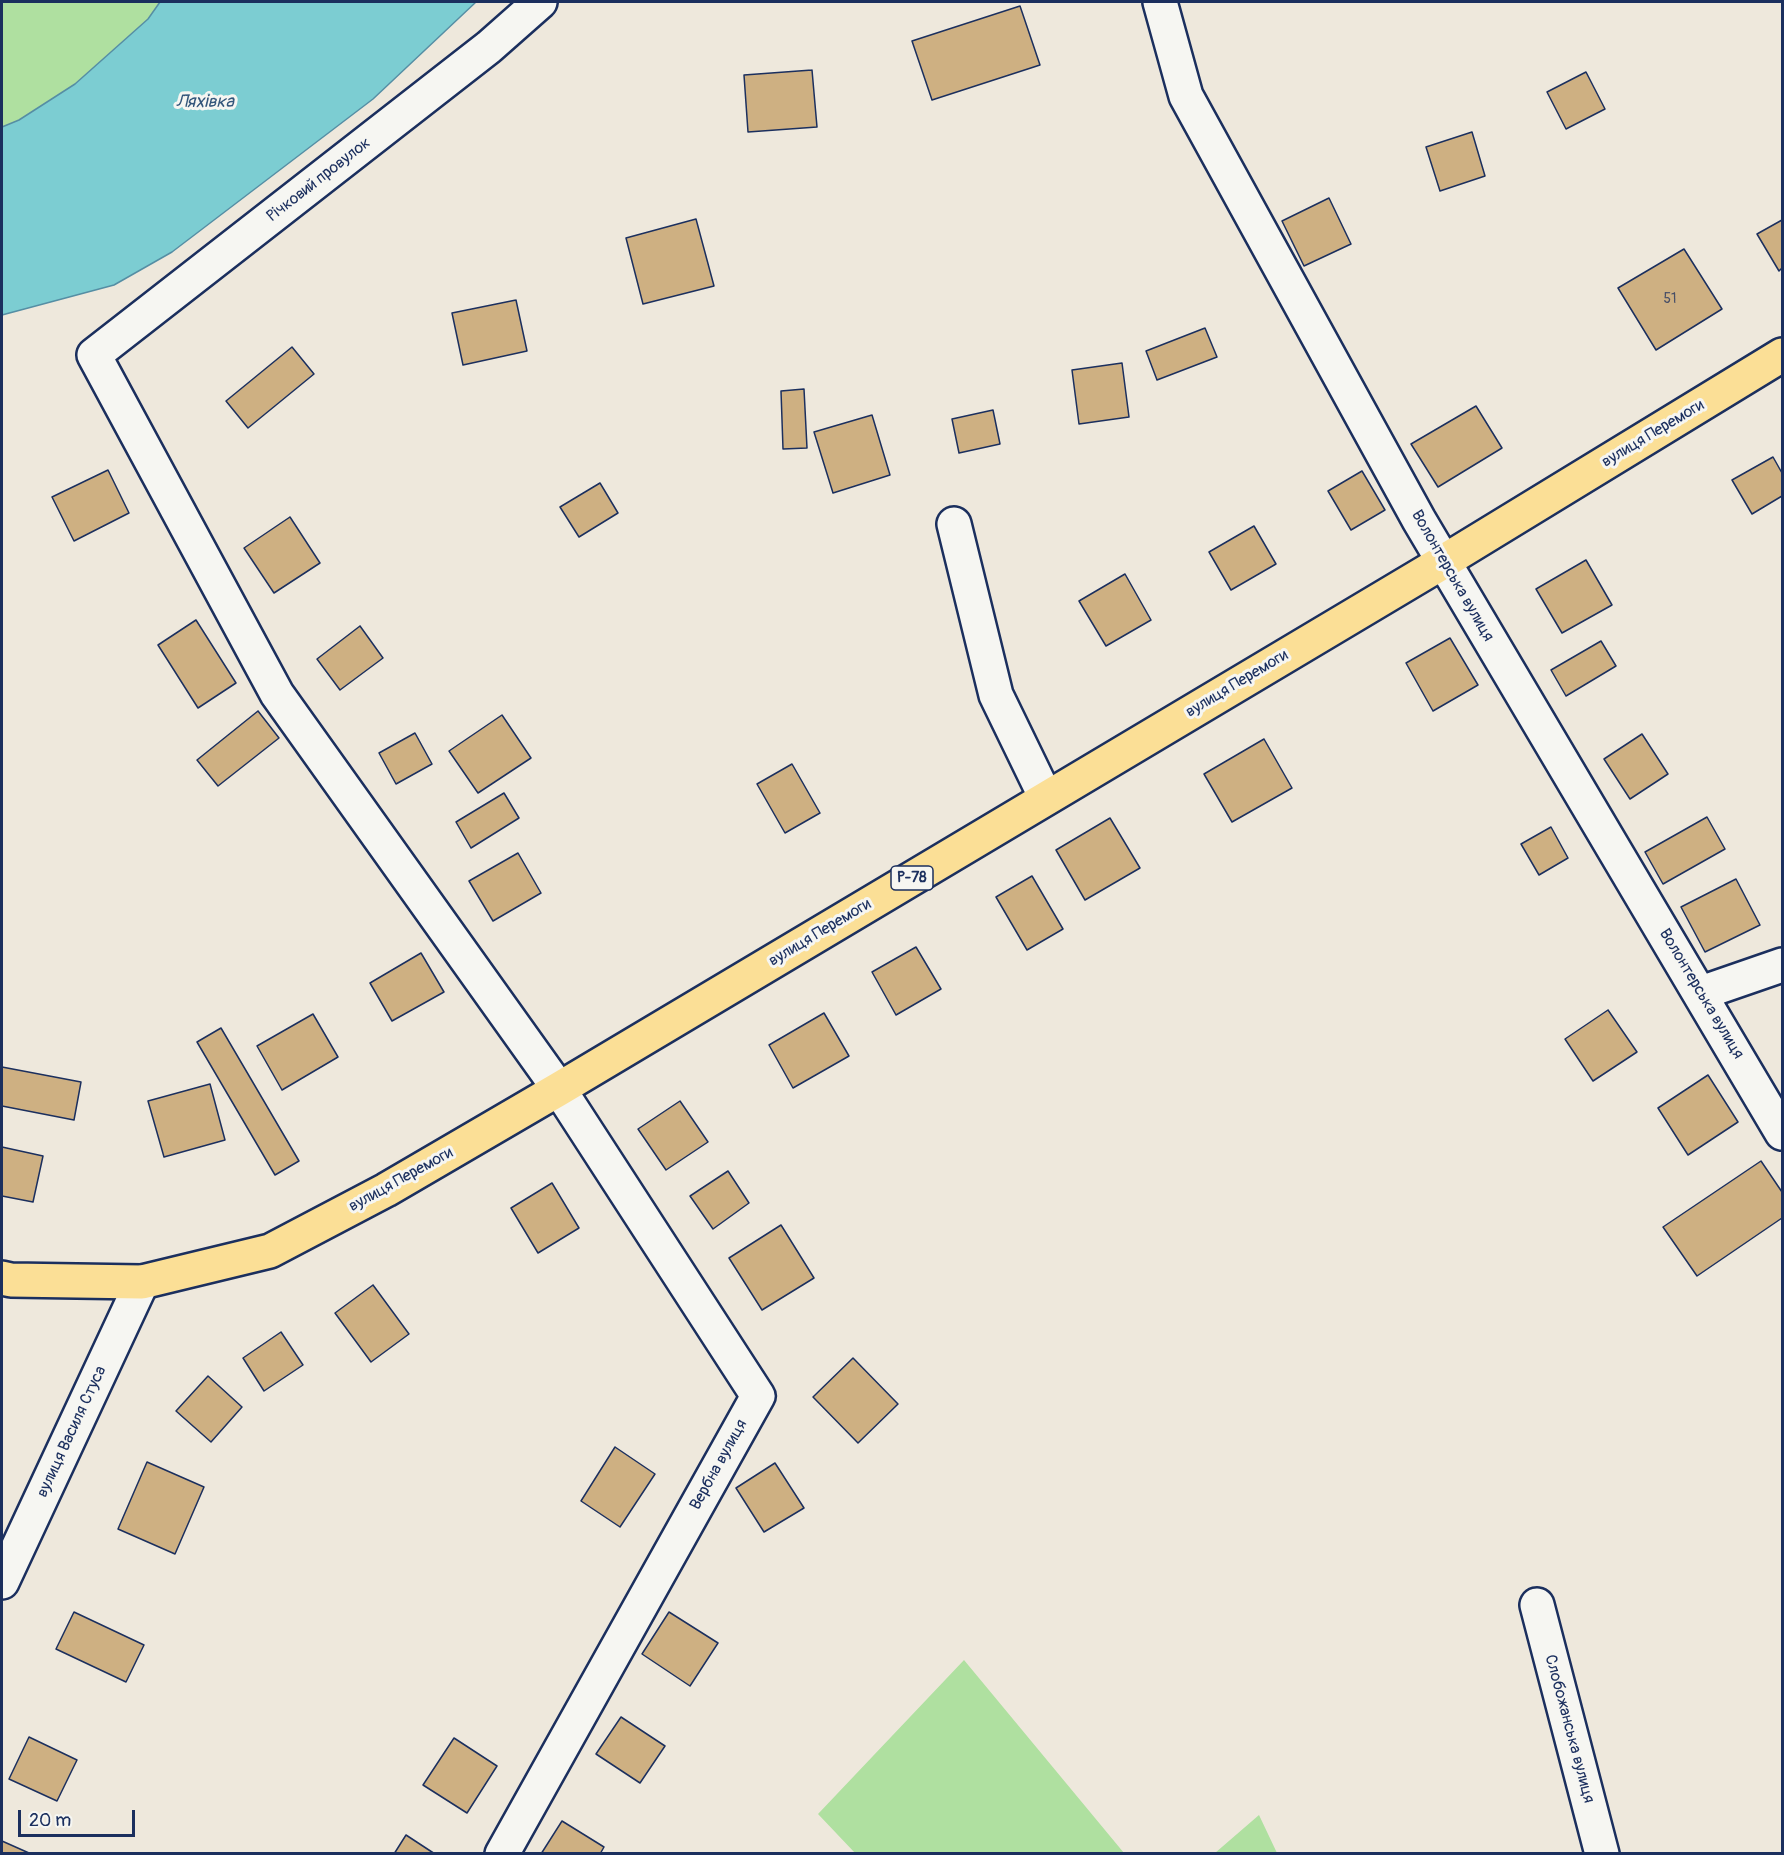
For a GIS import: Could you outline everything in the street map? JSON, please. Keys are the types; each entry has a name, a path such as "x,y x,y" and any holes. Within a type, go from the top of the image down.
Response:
{"main road":[{"name":"вулиця Перемоги","path":"2,1278 142,1282 270,1251 386,1190 559,1089 1443,562 1782,355"}],"street":[{"name":"Річковий провулок","path":"540,2 489,47 94,355 278,694 559,1089"},
{"name":"Волонтерська вулиця","path":"1160,2 1186,96 1443,562 1701,993 1782,1133"},
{"path":"954,525 996,695 1046,798"},
{"path":"1701,993 1782,965"},
{"name":"Вербна вулиця","path":"502,1854 758,1396 559,1089"},
{"name":"вулиця Василя Стуса","path":"2,1582 142,1282"},
{"name":"Слобожанська вулиця","path":"1537,1605 1602,1854"}],"green space":[{"path":"2,2 160,2 148,19 75,84 19,120 2,127"},
{"path":"964,1660 1124,1853 855,1853 818,1814"},
{"path":"1259,1815 1277,1853 1215,1853"}],"water":[{"name":"Ляхівка","path":"160,2 476,2 373,99 172,252 114,285 2,315 2,127 19,120 75,84 148,19"}],"building":[{"path":"1020,6 1040,65 932,100 912,41"},
{"path":"812,70 817,127 748,132 744,75"},
{"path":"1586,72 1605,109 1566,129 1547,92"},
{"path":"1472,132 1485,176 1440,191 1426,147"},
{"path":"1329,198 1351,244 1304,266 1282,221"},
{"path":"696,219 714,286 643,304 626,238"},
{"path":"1782,220 1782,268 1779,271 1757,234"},
{"path":"1684,249 1722,309 1656,350 1618,288"},
{"path":"516,300 527,351 463,365 452,313"},
{"path":"1205,328 1217,357 1157,380 1146,351"},
{"path":"292,347 314,374 248,428 226,401"},
{"path":"1122,363 1129,417 1079,424 1072,370"},
{"path":"804,389 807,448 783,449 781,391"},
{"path":"1476,406 1502,448 1438,487 1411,444"},
{"path":"993,410 1000,444 959,453 952,419"},
{"path":"872,415 890,475 833,493 814,432"},
{"path":"1773,457 1782,473 1782,496 1752,514 1732,480"},
{"path":"108,470 129,513 74,541 52,497"},
{"path":"1362,471 1385,510 1351,530 1328,491"},
{"path":"600,483 618,513 579,537 560,507"},
{"path":"290,517 320,563 274,593 244,548"},
{"path":"1254,526 1276,564 1231,590 1209,552"},
{"path":"1586,560 1612,605 1562,633 1536,589"},
{"path":"1125,574 1151,620 1106,646 1079,601"},
{"path":"196,620 236,683 198,708 158,645"},
{"path":"360,626 383,658 340,690 317,659"},
{"path":"1450,638 1478,685 1433,711 1406,663"},
{"path":"1601,641 1616,666 1566,696 1551,670"},
{"path":"258,711 279,738 218,786 197,760"},
{"path":"502,715 531,758 478,793 449,751"},
{"path":"415,733 432,764 396,784 379,753"},
{"path":"1642,734 1668,774 1630,799 1604,759"},
{"path":"1264,739 1292,788 1232,822 1204,774"},
{"path":"792,764 820,813 785,833 757,784"},
{"path":"504,793 519,818 471,848 456,822"},
{"path":"1707,817 1725,849 1663,884 1645,852"},
{"path":"1110,818 1140,868 1085,900 1056,850"},
{"path":"1551,827 1568,858 1539,875 1521,844"},
{"path":"518,853 541,893 493,921 469,881"},
{"path":"1032,876 1063,929 1027,950 996,897"},
{"path":"1736,879 1760,925 1705,952 1681,907"},
{"path":"916,947 941,989 896,1015 872,972"},
{"path":"421,953 444,992 392,1021 370,983"},
{"path":"1608,1010 1637,1052 1593,1081 1565,1039"},
{"path":"824,1013 849,1056 793,1088 769,1045"},
{"path":"313,1014 338,1057 282,1090 257,1046"},
{"path":"221,1028 299,1161 275,1175 197,1042"},
{"path":"2,1067 81,1082 74,1120 2,1106"},
{"path":"1708,1075 1738,1122 1688,1155 1658,1108"},
{"path":"210,1084 225,1140 164,1157 148,1101"},
{"path":"680,1101 708,1142 666,1170 638,1129"},
{"path":"2,1147 43,1156 33,1202 2,1196"},
{"path":"1761,1161 1782,1192 1782,1218 1697,1276 1663,1227"},
{"path":"728,1171 749,1203 713,1229 690,1196"},
{"path":"552,1183 579,1228 538,1253 511,1208"},
{"path":"781,1225 814,1278 762,1310 729,1258"},
{"path":"373,1285 409,1334 371,1362 335,1313"},
{"path":"281,1332 303,1365 264,1391 243,1358"},
{"path":"853,1358 898,1404 858,1443 813,1397"},
{"path":"208,1376 242,1407 211,1442 176,1411"},
{"path":"615,1447 655,1474 620,1527 581,1501"},
{"path":"147,1462 204,1487 175,1554 118,1529"},
{"path":"775,1463 804,1508 764,1532 736,1488"},
{"path":"74,1612 144,1645 126,1682 56,1649"},
{"path":"669,1612 718,1643 690,1686 642,1654"},
{"path":"621,1717 665,1746 640,1783 596,1754"},
{"path":"29,1737 77,1760 57,1801 9,1779"},
{"path":"454,1738 497,1766 467,1813 423,1785"},
{"path":"562,1821 604,1847 600,1854 541,1854"},
{"path":"406,1835 435,1854 394,1854"},
{"path":"2,1841 29,1853 2,1854"}]}
